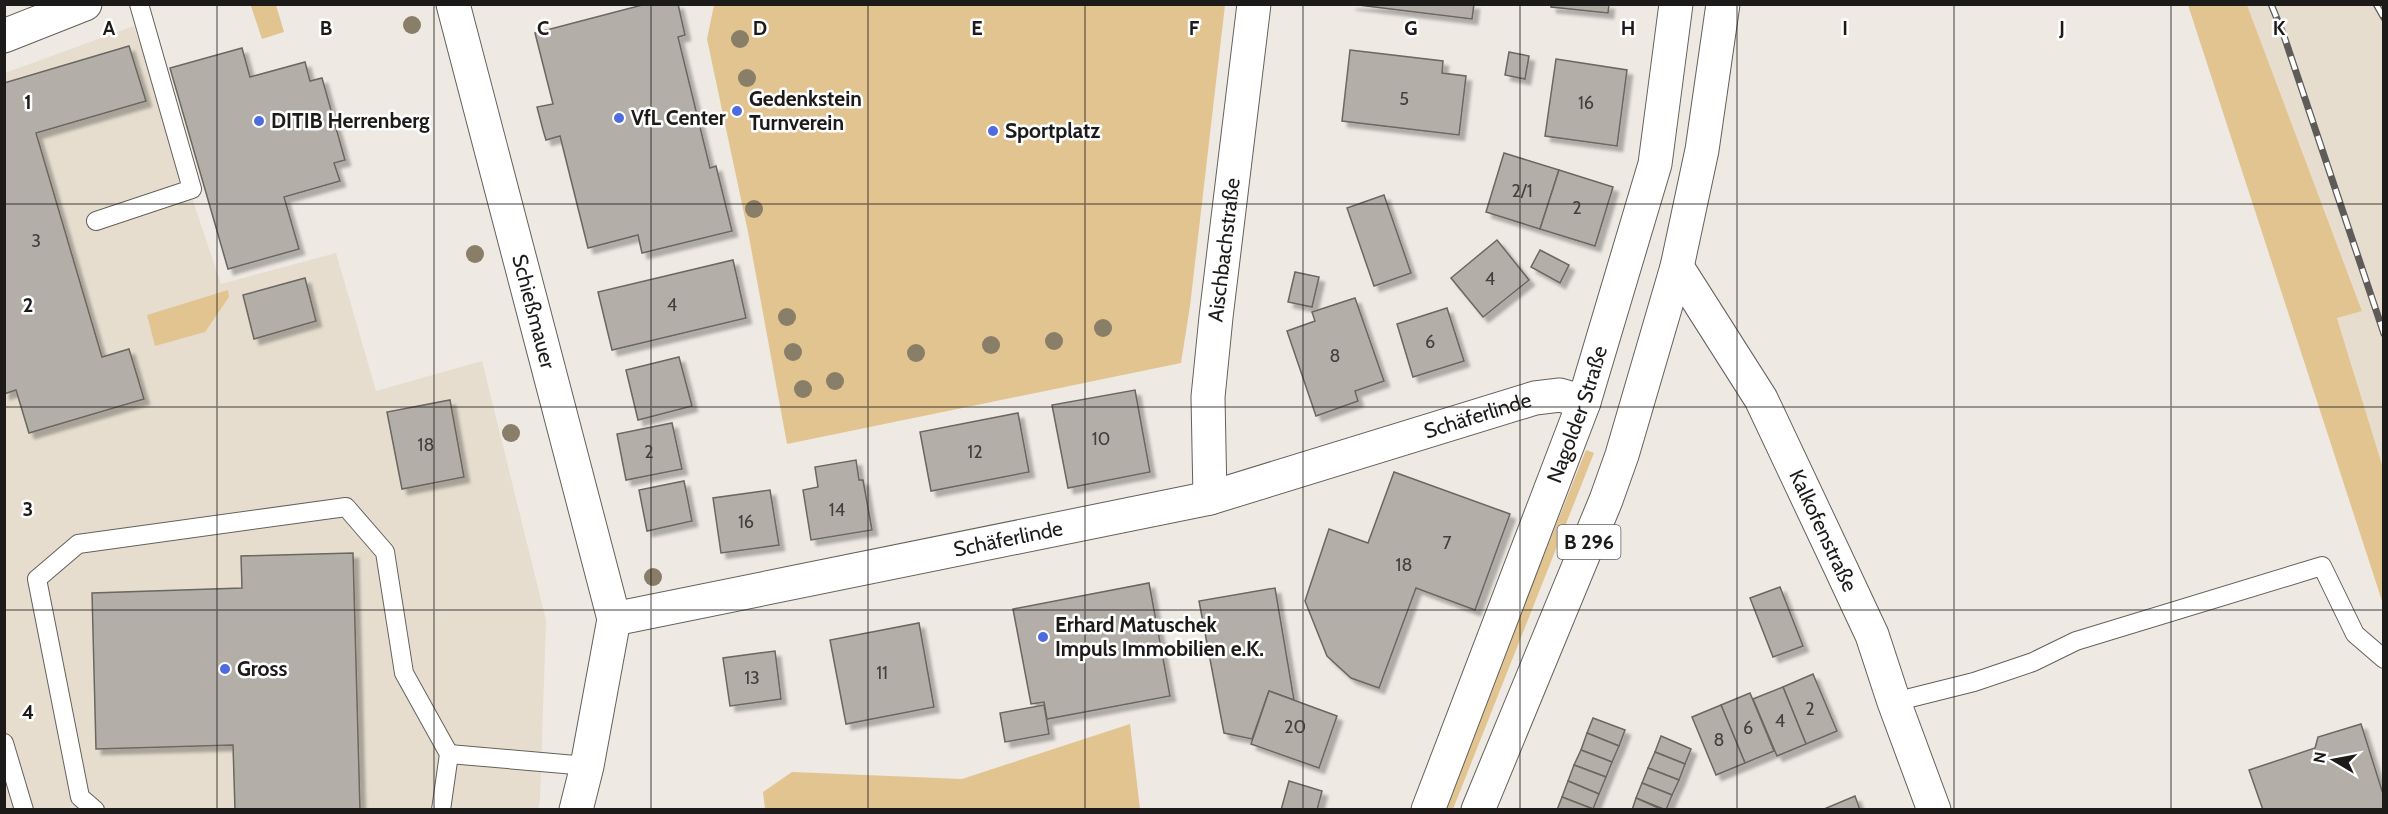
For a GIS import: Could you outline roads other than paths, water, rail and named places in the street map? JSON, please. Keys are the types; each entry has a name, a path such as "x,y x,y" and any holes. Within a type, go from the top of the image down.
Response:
{"street":[{"path":"4,36 86,4"},
{"name":"Schießmauer","path":"453,4 614,620"},
{"name":"Aischbachstraße","path":"1210,498 1208,397 1254,4"},
{"name":"Nagolder Straße","path":"1428,810 1584,402 1655,164 1676,4"},
{"name":"B 296","path":"1478,810 1606,500 1622,455 1677,267 1702,150 1723,4"},
{"name":"Kalkofenstraße","path":"1677,267 1761,399 1872,635 1934,810"},
{"name":"Schäferlinde","path":"614,620 1210,498 1535,398 1560,395 1584,402"},
{"path":"576,810 587,766 614,620"}],"lane":[{"path":"96,221 192,189 139,4"},
{"path":"95,810 80,797 37,579 78,544 346,507 385,552 404,672 449,754 441,810"},
{"path":"1894,702 1974,682 2033,662 2076,641 2322,566 2355,634 2384,659"},
{"path":"4,743 24,810"},
{"path":"449,754 587,766"}],"railway":[{"path":"2271,4 2284,36 2384,334"},
{"path":"2376,4 2384,18"}],"place":[{"name":"Gedenkstein Turnverein","path":"737,111"},
{"name":"VfL Center","path":"619,118"},
{"name":"DITIB Herrenberg","path":"259,121"},
{"name":"Sportplatz","path":"993,131"},
{"name":"Erhard Matuschek Impuls Immobilien e.K.","path":"1043,637"},
{"name":"Gross","path":"225,669"}]}
